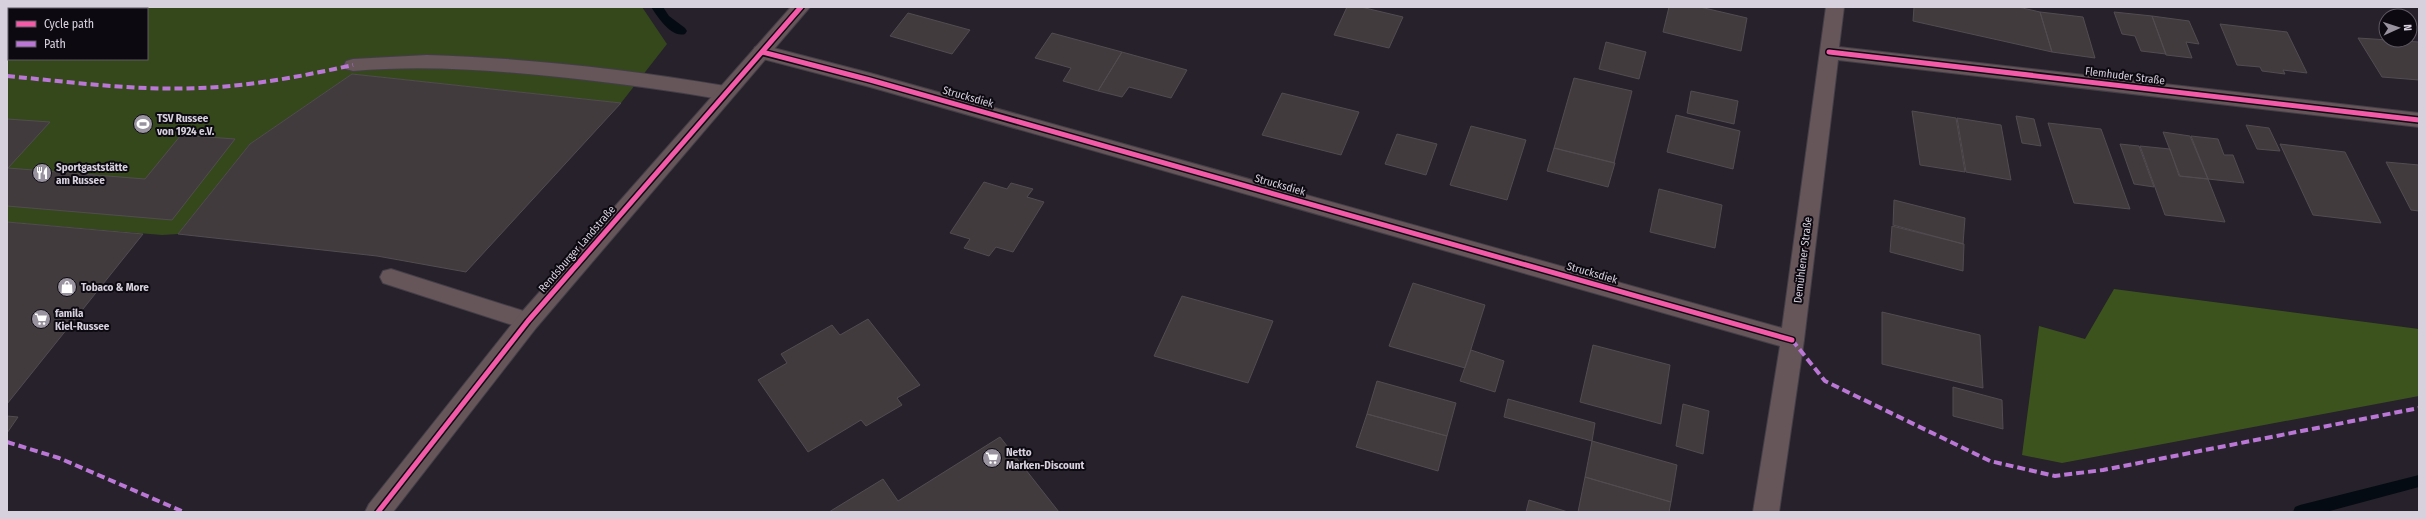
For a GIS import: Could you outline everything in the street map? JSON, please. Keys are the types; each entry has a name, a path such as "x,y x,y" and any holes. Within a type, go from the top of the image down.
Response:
{"street":[{"name":"Rendsburger Landstraße","path":"378,512 528,321 801,7"},
{"name":"Demühlener Straße","path":"1766,512 1792,340 1835,7"},
{"name":"Strucksdiek","path":"762,52 870,80 1792,340"},
{"name":"Flemhuder Straße","path":"1829,52 2419,120"}],"lane":[{"path":"353,65 421,60 496,65 634,78 725,93"},
{"path":"391,277 528,321"}],"green space":[{"name":"TSV Russee von 1924 e.V.","path":"7,7 642,7 667,44 621,103 352,74 250,144 178,234 162,235 7,222"},
{"path":"2114,289 2419,329 2419,396 2062,463 2022,455 2039,326 2085,339"}],"building":[{"path":"1347,7 1361,7 1403,17 1389,48 1334,35"},
{"path":"1669,7 1700,7 1747,18 1741,51 1663,32"},
{"path":"1914,7 2018,7 2040,12 2052,52 1913,21"},
{"path":"2040,12 2083,17 2095,58 2052,52"},
{"path":"2114,12 2152,16 2166,54 2141,51 2135,36 2122,34"},
{"path":"908,13 970,30 952,54 890,36"},
{"path":"2152,16 2189,21 2199,44 2186,42 2192,58 2166,55"},
{"path":"2220,24 2287,32 2307,73 2283,70 2285,74 2262,71 2260,67 2237,65"},
{"path":"1052,33 1122,52 1098,91 1063,81 1071,68 1035,58"},
{"path":"2358,38 2378,39 2378,48 2418,48 2419,42 2419,80 2382,77"},
{"path":"1606,42 1646,52 1639,79 1599,69"},
{"path":"1122,52 1187,70 1171,98 1129,87 1122,97 1098,91"},
{"path":"352,74 621,103 466,272 377,256 178,234 250,144"},
{"path":"1574,78 1632,91 1614,163 1554,148"},
{"path":"1691,91 1738,101 1734,124 1687,113"},
{"path":"1282,93 1359,112 1341,155 1262,135"},
{"path":"1912,111 1956,118 1965,172 1920,165"},
{"path":"1676,115 1740,131 1733,169 1667,152"},
{"path":"2016,116 2034,119 2041,146 2022,143"},
{"path":"1957,118 2001,125 2011,180 1966,172"},
{"name":"Sportgaststätte am Russee","path":"7,119 50,122 8,168 145,179 181,135 235,139 172,220 7,206"},
{"path":"2048,123 2101,129 2130,209 2074,203"},
{"path":"2246,125 2269,128 2280,151 2257,149"},
{"path":"1471,126 1526,140 1507,200 1450,185"},
{"path":"2163,132 2190,136 2208,179 2180,176"},
{"path":"1397,134 1437,144 1426,175 1385,164"},
{"path":"2191,136 2218,139 2224,155 2233,155 2244,183 2208,179"},
{"path":"2120,144 2139,146 2154,187 2134,184"},
{"path":"2280,144 2345,152 2381,223 2313,215"},
{"path":"2140,146 2170,149 2179,176 2208,179 2225,222 2165,215"},
{"path":"1554,148 1615,163 1608,187 1547,171"},
{"path":"2386,162 2419,165 2419,211 2411,210"},
{"path":"984,182 1007,189 1011,183 1033,189 1027,197 1044,202 1013,252 996,247 989,256 964,248 970,239 950,233"},
{"path":"1659,189 1722,205 1715,248 1650,232"},
{"path":"1894,200 1965,218 1963,244 1893,225"},
{"name":"famila Kiel-Russee","path":"7,222 143,234 7,404"},
{"path":"1892,226 1964,244 1963,271 1890,252"},
{"path":"1413,283 1485,305 1465,368 1389,346"},
{"path":"1182,296 1273,321 1248,383 1154,356"},
{"path":"1882,312 1980,335 1983,388 1882,364"},
{"path":"868,319 920,385 897,398 902,405 866,426 861,420 808,452 758,380 787,363 781,354 832,325 840,335"},
{"path":"1593,345 1670,365 1661,424 1580,402"},
{"path":"1471,350 1504,361 1495,392 1460,381"},
{"path":"1377,381 1456,403 1447,436 1367,414"},
{"path":"1953,387 2002,400 2003,429 1953,416"},
{"path":"1508,399 1595,423 1592,441 1504,417"},
{"path":"1683,404 1709,411 1703,454 1676,446"},
{"path":"1367,414 1447,436 1438,471 1356,447"},
{"path":"7,416 18,417 7,433"},
{"name":"Netto Marken-Discount","path":"1000,437 1059,512 829,512 883,479 898,501"},
{"path":"1592,441 1677,465 1671,502 1585,477"},
{"path":"1585,477 1671,502 1669,512 1578,512"},
{"path":"1529,500 1568,512 1526,512"}],"waterway":[{"path":"657,7 665,19 681,31"},
{"path":"2300,512 2419,481"}],"marked path":[{"path":"7,76 136,88 179,89 223,87 267,82 353,65"},
{"path":"1792,340 1825,381 1990,461 2055,476 2103,470 2419,408"},
{"path":"7,442 59,458 184,512"}],"cycle path":[{"path":"378,512 528,321 801,7"},
{"path":"762,52 870,80 1792,340"},
{"path":"1829,52 2419,120"}],"place":[{"name":"TSV Russee von 1924 e.V.","path":"143,124"},
{"name":"Sportgaststätte am Russee","path":"42,173"},
{"name":"Tobaco & More","path":"67,287"},
{"name":"famila Kiel-Russee","path":"41,319"},
{"name":"Netto Marken-Discount","path":"992,458"}]}
